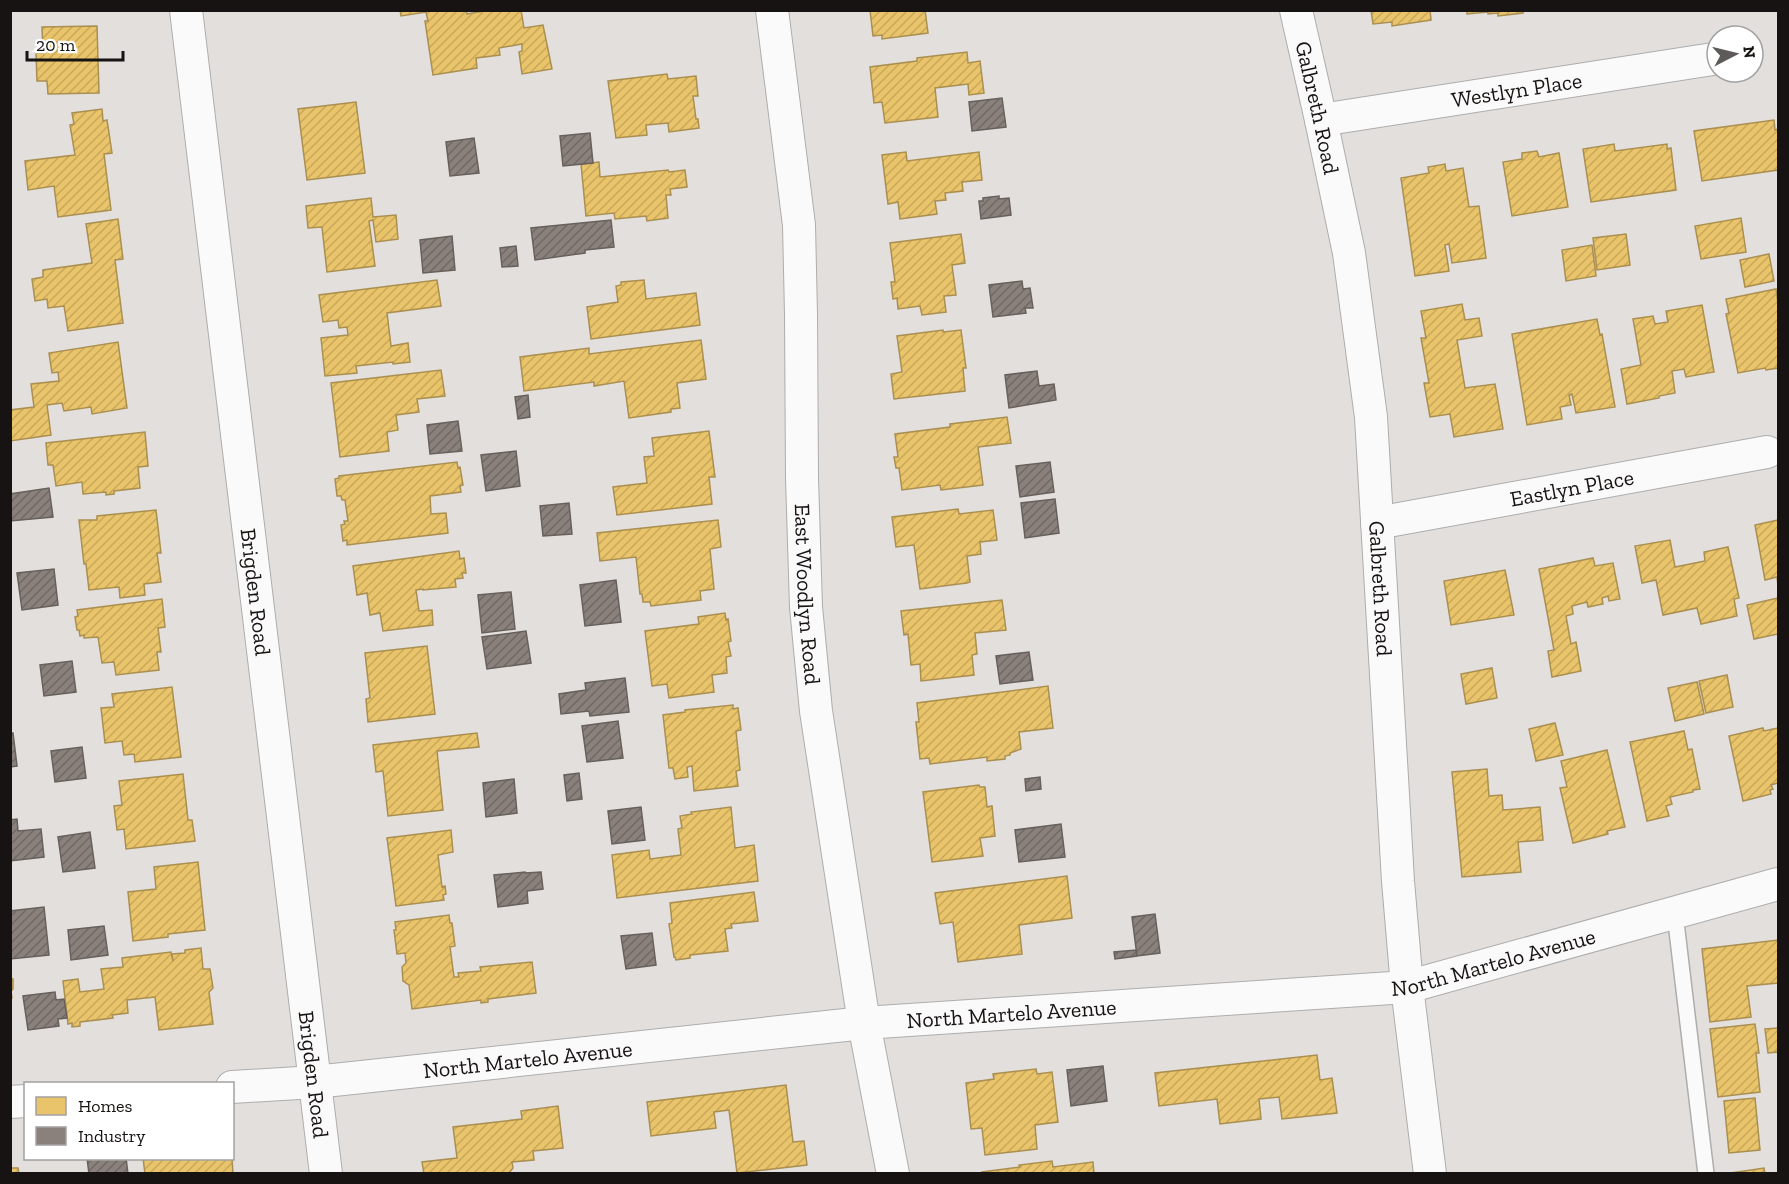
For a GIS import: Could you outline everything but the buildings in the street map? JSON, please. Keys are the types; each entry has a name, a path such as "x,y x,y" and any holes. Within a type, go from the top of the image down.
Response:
{"street":[{"name":"Brigden Road","path":"186,10 326,1173"},
{"name":"East Woodlyn Road","path":"772,10 799,225 806,607 816,711 864,1023 893,1173"},
{"name":"Galbreth Road","path":"1296,10 1322,120 1348,253 1371,417 1398,881 1407,987 1430,1173"},
{"name":"Westlyn Place","path":"1322,120 1705,60"},
{"name":"Eastlyn Place","path":"1377,523 1767,452"},
{"name":"North Martelo Avenue","path":"234,1087 315,1082 864,1023 1407,987 1779,884"}],"lane":[{"path":"1675,914 1706,1173"}]}
